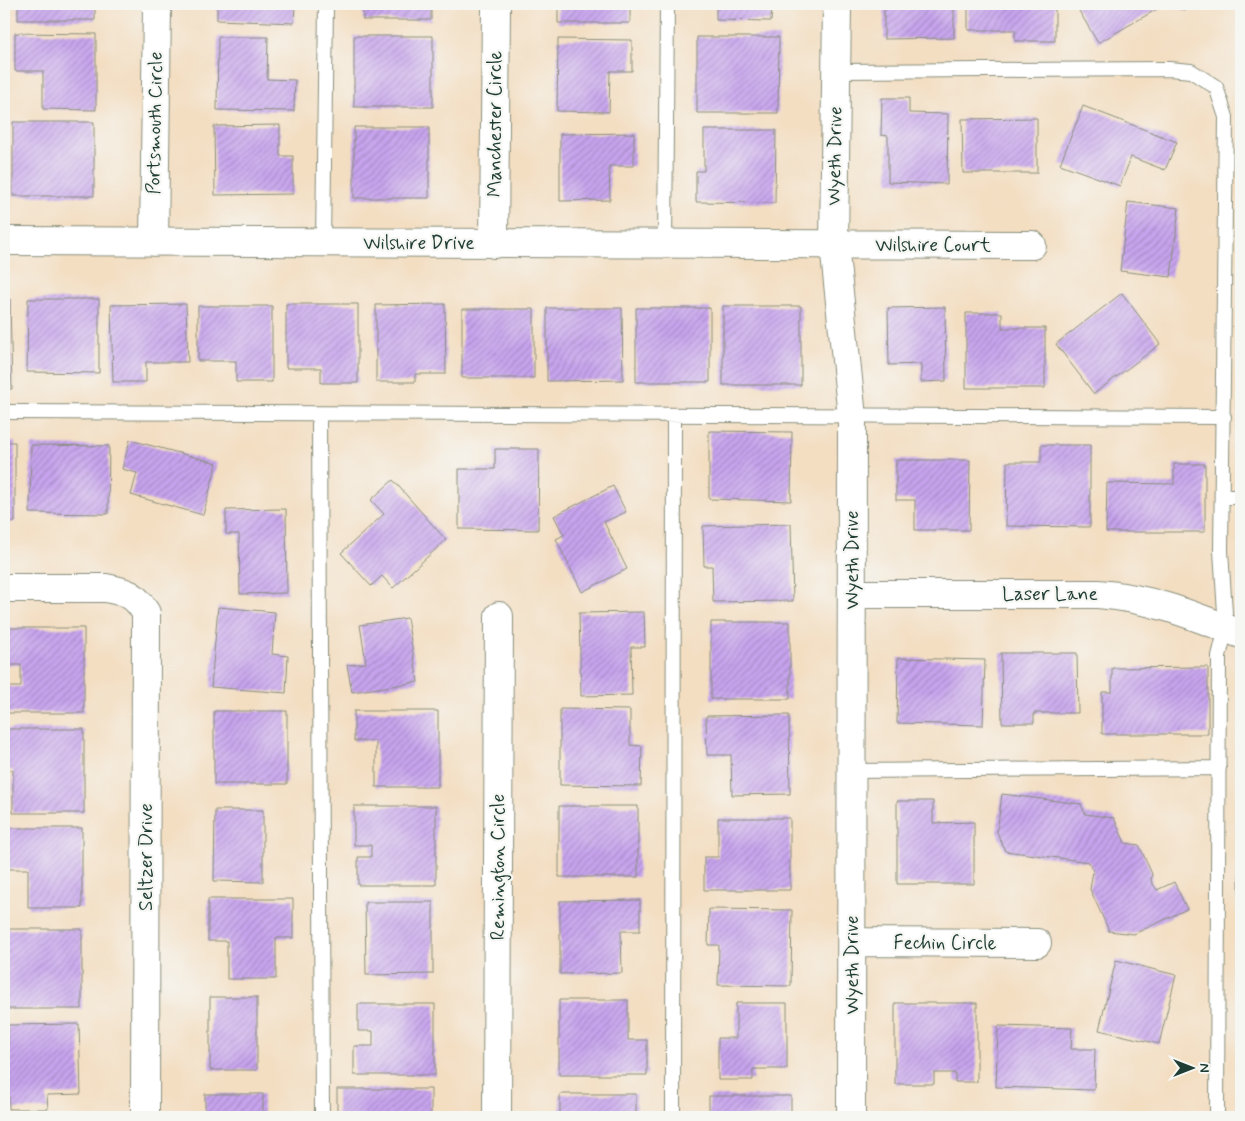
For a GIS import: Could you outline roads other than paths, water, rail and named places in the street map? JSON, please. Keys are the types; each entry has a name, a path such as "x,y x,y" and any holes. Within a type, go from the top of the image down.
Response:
{"street":[{"name":"Portsmouth Circle","path":"154,242 156,4"},
{"name":"Manchester Circle","path":"494,244 496,4"},
{"name":"Wyeth Drive","path":"837,4 834,246 852,417 851,1117"},
{"name":"Wilshire Drive","path":"4,241 834,246"},
{"name":"Wilshire Court","path":"834,246 1032,246"},
{"name":"Seltzer Drive","path":"4,588 106,588 122,591 138,598 146,613 145,1117"},
{"name":"Laser Lane","path":"852,594 1098,594 1130,596 1166,606 1234,631"},
{"name":"Remington Circle","path":"497,1117 499,616"},
{"name":"Fechin Circle","path":"852,942 1037,943"}],"lane":[{"path":"323,243 326,4"},
{"path":"665,245 667,4"},
{"path":"836,71 1169,69 1191,71 1216,87 1226,117 1222,551 1234,631 1219,656 1217,1117"},
{"path":"4,412 852,417 1224,417"},
{"path":"319,414 322,1117"},
{"path":"673,1117 674,416"},
{"path":"1222,497 1241,497"},
{"path":"852,771 1219,768"}]}
